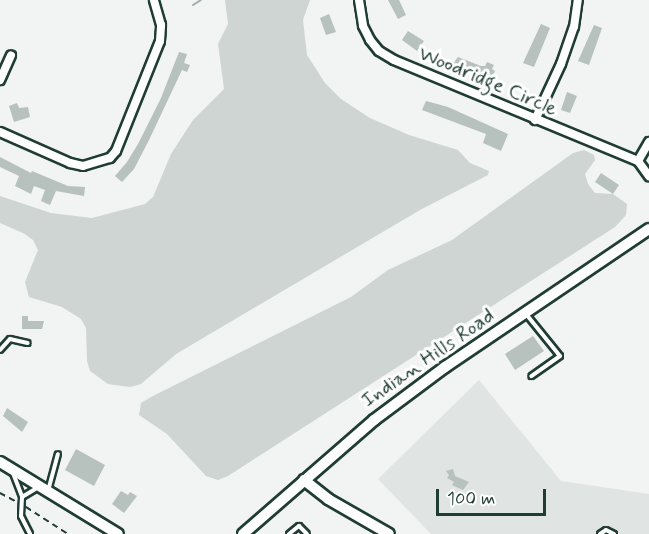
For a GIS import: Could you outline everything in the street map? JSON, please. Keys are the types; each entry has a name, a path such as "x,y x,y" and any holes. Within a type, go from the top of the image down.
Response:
{"street":[{"path":"0,132 70,164 82,166 110,159 116,151 160,41 161,25 154,0"},
{"name":"Woodridge Circle","path":"359,0 363,26 379,51 394,60 638,161"},
{"path":"535,120 561,64 574,27 578,0"},
{"path":"0,80 11,55"},
{"path":"649,142 638,161 649,176"},
{"name":"Indian Hills Road","path":"248,533 304,480 374,420 525,313 649,230"},
{"path":"0,462 118,534"},
{"path":"304,480 328,499 389,534"}],"lane":[{"path":"525,313 560,356 531,376"},
{"path":"0,350 10,339 28,343"},
{"path":"22,496 44,488 58,454"},
{"path":"12,470 22,496 21,516 30,534"},
{"path":"289,534 299,525 307,534"},
{"path":"600,534 606,530 614,534"}],"path":[{"path":"0,492 14,500"},
{"path":"28,508 68,534"}],"shaded area":[{"path":"225,0 310,0 303,20 307,55 325,83 341,99 370,118 409,135 458,150 470,163 489,171 488,175 420,210 176,354 141,384 130,387 108,384 90,371 87,361 86,328 81,319 62,307 29,297 25,282 38,250 33,240 25,234 0,223 0,196 51,213 92,218 145,204 153,197 171,154 193,120 224,89 218,44 228,24"},
{"path":"584,150 594,155 595,160 585,174 588,184 595,193 613,194 627,204 626,215 615,227 228,476 218,480 206,476 167,434 139,415 141,403 151,397 351,297 388,270 452,240 573,153"},
{"path":"479,380 561,481 649,494 649,534 431,534 378,479"}],"building":[{"path":"388,0 399,0 406,15 398,19"},
{"path":"329,14 336,32 326,35 320,18"},
{"path":"541,24 550,28 534,67 523,63"},
{"path":"594,25 602,28 589,65 578,61"},
{"path":"408,31 424,41 417,51 402,40"},
{"path":"179,52 187,54 184,63 190,65 187,72 182,70 134,169 122,182 115,176 138,144 161,98"},
{"path":"458,57 481,66 485,66 487,62 494,65 492,69 495,71 490,81 453,64"},
{"path":"567,92 577,96 570,113 561,110"},
{"path":"426,101 448,107 508,134 501,151 483,143 486,134 422,110"},
{"path":"17,103 19,108 28,107 30,117 14,122 9,106"},
{"path":"0,157 31,173 32,171 68,186 85,187 84,196 56,191 50,205 41,201 45,190 34,186 31,194 15,186 19,176 0,167"},
{"path":"601,173 619,185 613,194 595,182"},
{"path":"22,316 28,316 28,321 44,321 42,329 22,329"},
{"path":"533,336 544,351 515,370 505,354"},
{"path":"7,408 28,422 22,432 3,416"},
{"path":"76,449 105,465 94,486 65,470"},
{"path":"453,469 455,476 469,482 463,490 452,485 454,482 447,478 449,475 446,471"},
{"path":"121,491 137,496 124,513 112,504"}],"waterway":[{"path":"193,5 201,0"}]}
